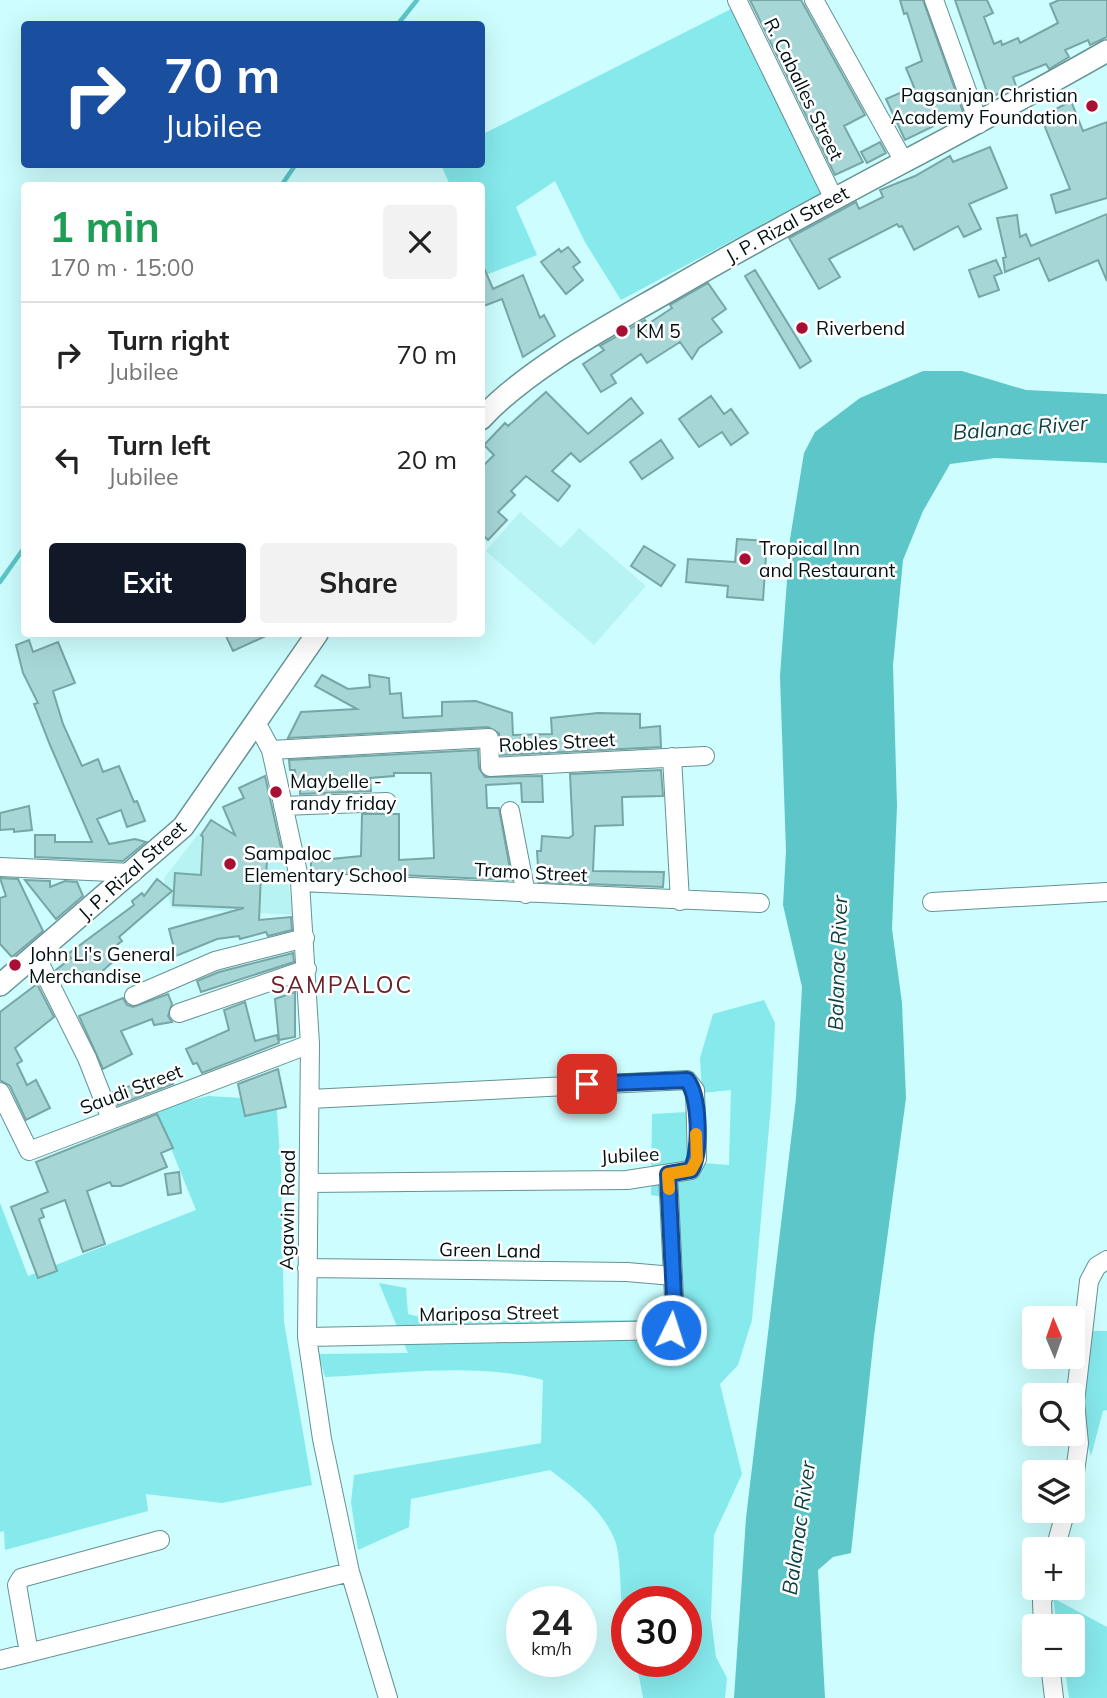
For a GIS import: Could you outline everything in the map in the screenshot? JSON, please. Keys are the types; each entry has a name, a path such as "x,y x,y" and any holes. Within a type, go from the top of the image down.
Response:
{"main road":[{"name":"J. P. Rizal Street","path":"485,415 499,400 611,324 833,197 979,124 1107,51"},
{"name":"J. P. Rizal Street","path":"0,985 133,873 183,827 315,637"}],"street":[{"name":"R. Caballes Street","path":"737,0 833,197"},
{"path":"814,0 903,160"},
{"path":"934,0 979,124"},
{"name":"Agawin Road","path":"256,722 271,750 300,882 310,1044 307,1337 323,1439 350,1572 387,1698"},
{"name":"Robles Street","path":"271,750 489,738 490,767 705,756"},
{"path":"672,757 680,901"},
{"path":"283,806 387,802"},
{"path":"510,811 526,894"},
{"path":"0,867 133,873"},
{"name":"Tramo Street","path":"300,882 760,903"},
{"path":"932,902 1107,892"},
{"path":"134,996 215,961 304,938"},
{"path":"36,956 87,1058 111,1119"},
{"path":"179,1013 307,969"},
{"name":"Saudi Street","path":"0,1092 29,1151 310,1044"},
{"name":"Jubilee","path":"309,1184 626,1180 691,1170 697,1159 695,1090 687,1080 310,1099"},
{"path":"668,1174 673,1276"},
{"path":"1077,1460 1079,1443 1075,1402 1090,1281 1097,1266 1107,1260"},
{"name":"Green Land","path":"307,1268 626,1272 673,1276"},
{"name":"Mariposa Street","path":"307,1337 671,1330 673,1276"},
{"path":"29,1653 9,1584 160,1540"},
{"path":"0,1660 350,1572"},
{"path":"1052,1677 1054,1698"}],"shaded area":[{"path":"731,9 821,193 621,300 585,242 555,181 516,207 537,255 485,275 485,182 449,182 442,168 485,168 485,133"},
{"path":"520,512 561,548 579,528 646,586 594,645 486,551"},
{"name":"Sampaloc Elementary School","path":"199,833 225,850 283,845 293,915 171,908 164,878"},
{"path":"764,1000 775,1023 771,1105 752,1320 738,1365 720,1384 742,1474 714,1535 711,1618 716,1657 727,1678 725,1698 643,1698 639,1677 702,1677 702,1586 621,1586 617,1546 609,1527 595,1508 550,1470 411,1499 409,1527 358,1550 351,1502 354,1475 541,1443 543,1380 462,1370 325,1377 318,1354 408,1353 379,1283 406,1288 408,1314 436,1321 661,1320 676,1199 651,1195 652,1114 687,1112 703,1163 729,1165 731,1090 702,1093 700,1058 713,1014"},
{"path":"208,1096 276,1100 281,1169 284,1322 312,1485 222,1503 146,1494 148,1511 5,1550 4,1531 0,1532 0,1203 28,1276 196,1210 155,1109"},
{"path":"1085,1331 1107,1331 1107,1410 1103,1411 1091,1456 1085,1436 1085,1383 1078,1383 1080,1369 1085,1369"},
{"path":"1053,1600 1083,1614 1055,1614"},
{"path":"1085,1615 1107,1627 1107,1698 1069,1698 1066,1677 1085,1677"}],"water":[{"name":"Balanac River","path":"923,371 962,371 1026,390 1107,394 1107,463 995,458 950,464 923,511 903,560 893,665 897,806 892,929 902,1003 906,1098 874,1336 851,1553 833,1557 818,1570 825,1698 734,1698 746,1518 796,1098 802,987 783,905 786,851 780,676 790,539 804,453 815,432 860,398"}],"building":[{"path":"750,0 801,0 865,115 844,126 863,162 835,175"},
{"path":"900,0 923,0 963,112 905,140 886,99 914,87 906,68 922,61 907,13 904,14"},
{"path":"955,0 987,0 993,13 984,17 994,44 1001,41 1002,45 1018,38 1020,43 1058,23 1050,4 1059,0 1107,0 1107,37 1090,45 1088,40 1065,50 1069,57 1049,69 1046,64 1013,77 1016,86 989,98"},
{"path":"1071,101 1083,131 1107,122 1107,198 1056,213 1051,195 1070,189 1041,117"},
{"path":"880,142 886,153 867,163 861,152"},
{"path":"990,147 1007,188 969,204 981,229 964,237 958,226 914,250 902,226 897,224 829,259 840,277 819,289 789,238 856,202 859,209 883,197 880,190 915,176 950,156 953,162"},
{"path":"1107,214 1107,281 1098,260 1049,281 1039,258 1005,272 1003,258 1006,257 997,218 1017,215 1020,237 1026,234 1031,246"},
{"path":"568,247 580,262 573,267 583,280 566,294 541,262 559,249 561,252"},
{"path":"996,260 1002,273 994,276 999,290 979,297 969,270"},
{"path":"485,270 493,289 523,275 540,318 544,315 555,336 523,357 502,299 485,305"},
{"path":"755,270 811,361 800,368 745,276"},
{"path":"708,283 726,309 712,319 722,332 699,348 692,359 680,342 647,363 641,354 611,375 616,383 601,392 583,364 604,350 600,346 645,320 648,324 672,308 670,305"},
{"path":"546,392 588,434 631,398 643,413 580,462 571,453 552,471 570,486 558,501 526,476 511,491 515,495 498,512 507,520 488,540 485,537 485,464 494,455 485,444 505,423 508,426"},
{"path":"711,396 724,414 731,409 748,433 731,445 722,432 699,447 679,419"},
{"path":"661,440 673,458 642,479 630,462"},
{"path":"737,539 767,541 763,600 727,597 728,586 686,582 688,559 735,562"},
{"path":"644,546 675,565 661,586 631,566"},
{"path":"226,637 263,637 233,651"},
{"path":"29,640 33,652 58,642 75,683 53,691 63,724 82,766 98,759 103,772 119,766 134,802 137,801 145,821 127,827 121,810 97,819 109,844 135,839 146,842 123,861 35,857 35,835 55,835 55,842 92,842 34,704 38,703 23,673 16,645"},
{"path":"322,675 348,689 370,687 369,675 389,678 390,694 401,693 403,718 442,716 442,702 476,701 512,713 513,735 552,734 551,718 598,713 640,714 640,728 660,726 661,747 501,755 499,733 488,727 288,738 301,712 357,709 315,686"},
{"path":"478,750 479,768 485,777 542,776 543,802 522,802 521,783 486,785 487,808 499,808 512,880 311,871 311,861 361,856 362,814 399,814 399,860 434,858 431,773 394,773 394,776 370,778 371,791 300,794 300,788 296,788 295,770 290,770 289,760"},
{"path":"661,770 663,796 622,797 623,825 595,826 593,871 664,872 663,887 539,882 537,851 541,851 542,836 569,838 573,835 570,774"},
{"path":"265,776 281,848 268,851 266,873 261,873 259,920 291,917 292,930 268,936 266,932 240,939 239,936 217,939 176,956 169,929 244,908 173,905 175,873 201,875 201,835 211,820 235,835 223,807 244,798 239,788"},
{"path":"29,806 32,830 0,830 0,813"},
{"path":"0,878 18,879 43,931 12,957 0,944 0,898 6,896"},
{"path":"157,879 172,891 119,937 122,941 110,950 116,959 90,982 82,972 67,983 56,970 71,958 68,954 134,905 132,901 142,893 144,896"},
{"path":"25,880 50,881 50,887 65,881 77,882 83,896 56,919"},
{"path":"293,953 294,962 201,992 197,981 219,972"},
{"path":"37,984 54,1017 15,1048 22,1061 17,1064 27,1085 36,1080 50,1108 26,1120 10,1086 0,1080 0,1012"},
{"path":"295,992 295,1037 279,1040 275,999"},
{"path":"168,994 172,1004 168,1016 172,1022 154,1025 152,1019 121,1031 132,1054 103,1069 79,1016 123,998 127,1005 133,1007"},
{"path":"245,1002 255,1041 277,1035 279,1043 202,1073 197,1063 193,1064 186,1049 229,1030 224,1010"},
{"path":"278,1069 286,1107 245,1116 238,1084"},
{"path":"169,1076 173,1084 118,1105 113,1092 144,1081 146,1087"},
{"path":"157,1114 173,1148 161,1153 167,1167 121,1186 112,1186 110,1182 87,1191 105,1244 83,1252 65,1200 41,1209 44,1217 39,1219 57,1271 38,1278 11,1207 48,1192 36,1162"},
{"path":"179,1172 181,1193 168,1195 165,1174"}],"waterway":[{"path":"400,21 417,0"},
{"path":"284,182 293,168"},
{"path":"0,582 21,552"}],"slow traffic":[{"path":"669,1189 668,1174 691,1170 697,1159 696,1134"}],"place":[{"name":"Pagsanjan Christian Academy Foundation","path":"1092,106"},
{"name":"Riverbend","path":"802,328"},
{"name":"KM 5","path":"622,331"},
{"name":"Tropical Inn and Restaurant","path":"745,559"},
{"name":"Maybelle - randy friday","path":"276,792"},
{"name":"Sampaloc Elementary School","path":"230,864"},
{"name":"John Li's General Merchandise","path":"15,965"}],"district":[{"name":"SAMPALOC","path":"342,985"}],"route":[{"path":"587,1084 670,1079 687,1080 695,1090 697,1159 691,1170 668,1174 674,1297 671,1330"}]}
